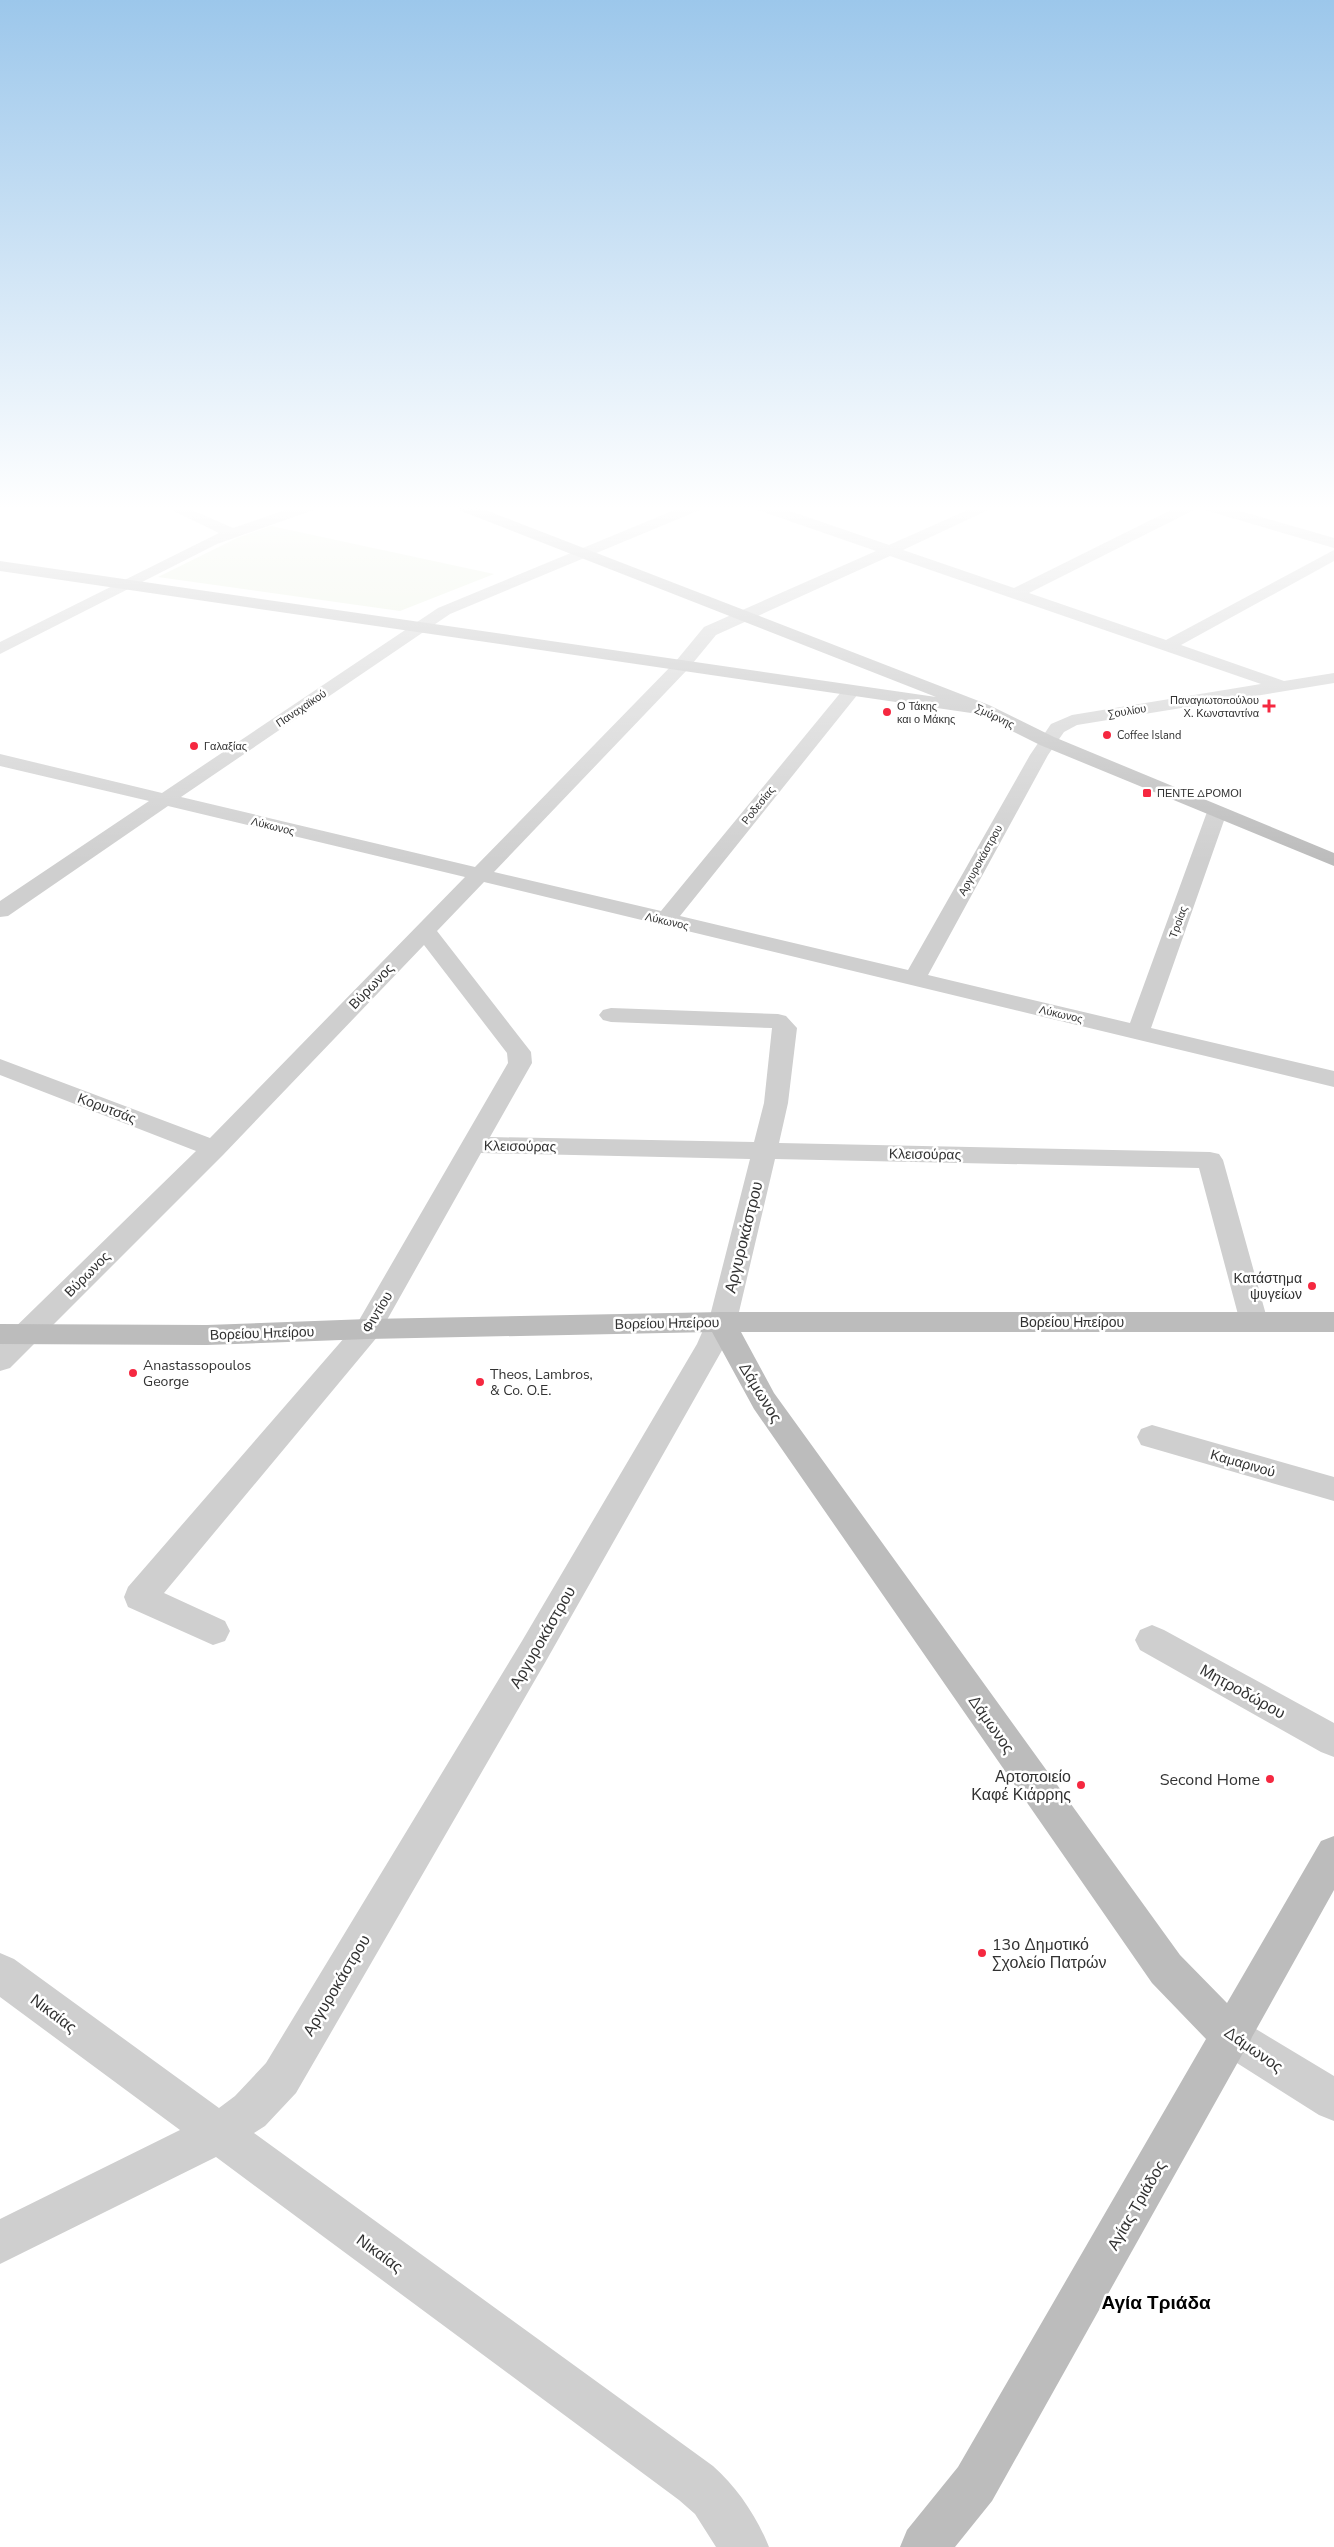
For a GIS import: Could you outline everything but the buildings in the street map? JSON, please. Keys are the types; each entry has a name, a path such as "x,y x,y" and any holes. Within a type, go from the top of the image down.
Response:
{"main road":[{"path":"392,623 983,709"},
{"name":"Σμύρνης","path":"761,623 983,709 1047,741 1334,860"},
{"name":"Βορείου Ηπείρου","path":"12,1335 207,1335 368,1329 721,1322 1334,1322"},
{"name":"Δάμωνος","path":"721,1322 764,1402 1166,1970 1232,2037"},
{"name":"Αγίας Τριάδος","path":"924,2547 975,2484 1232,2037 1334,1854"}],"street":[{"path":"0,649 50,623"},
{"name":"Παναχαϊκού","path":"0,911 427,623"},
{"name":"Βύρωνος","path":"0,1360 12,1335 214,1149 682,665 710,631 728,623"},
{"path":"1099,623 1284,686"},
{"path":"1168,646 1210,623"},
{"name":"Σουλίου","path":"1047,741 1057,728 1072,720 1334,678"},
{"name":"Ροδεσίας","path":"664,920 852,690"},
{"name":"Αργυροκάστρου","path":"914,979 1047,741"},
{"name":"Λύκωνος","path":"0,760 478,876 1334,1078"},
{"name":"Τροίας","path":"1138,1033 1217,812"},
{"name":"Φιντίου","path":"213,1631 140,1596 368,1329 520,1063 519,1052 425,931"},
{"name":"Αργυροκάστρου","path":"0,2242 217,2134 250,2111 281,2078 593,1550 691,1381 721,1322 776,1103 785,1040 783,1024 778,1021 612,1015"},
{"name":"Κορυτσάς","path":"0,1066 214,1149"},
{"name":"Κλεισούρας","path":"472,1145 1210,1160 1254,1322"},
{"name":"Καμαρινού","path":"1152,1437 1334,1488"},
{"name":"Μητροδώρου","path":"1152,1640 1334,1741"},
{"name":"Νικαίας","path":"0,1973 217,2134 696,2483 712,2497 745,2547"},
{"name":"Δάμωνος","path":"1232,2037 1334,2100"}],"place":[{"name":"Παναγιωτοπούλου Χ. Κωνσταντίνα","path":"1269,706"},
{"name":"Ο Τάκης και ο Μάκης","path":"887,712"},
{"name":"Coffee Island","path":"1107,735"},
{"name":"Γαλαξίας","path":"194,746"},
{"name":"ΠΕΝΤΕ ΔΡΟΜΟΙ","path":"1147,793"},
{"name":"Κατάστημα ψυγείων","path":"1312,1286"},
{"name":"Anastassopoulos George","path":"133,1373"},
{"name":"Theos, Lambros, & Co. O.E.","path":"480,1382"},
{"name":"Second Home","path":"1270,1779"},
{"name":"Αρτοποιείο Καφέ Κιάρρης","path":"1081,1785"},
{"name":"13ο Δημοτικό Σχολείο Πατρών","path":"982,1953"}],"district":[{"name":"Αγία Τριάδα","path":"1156,2302"}]}
